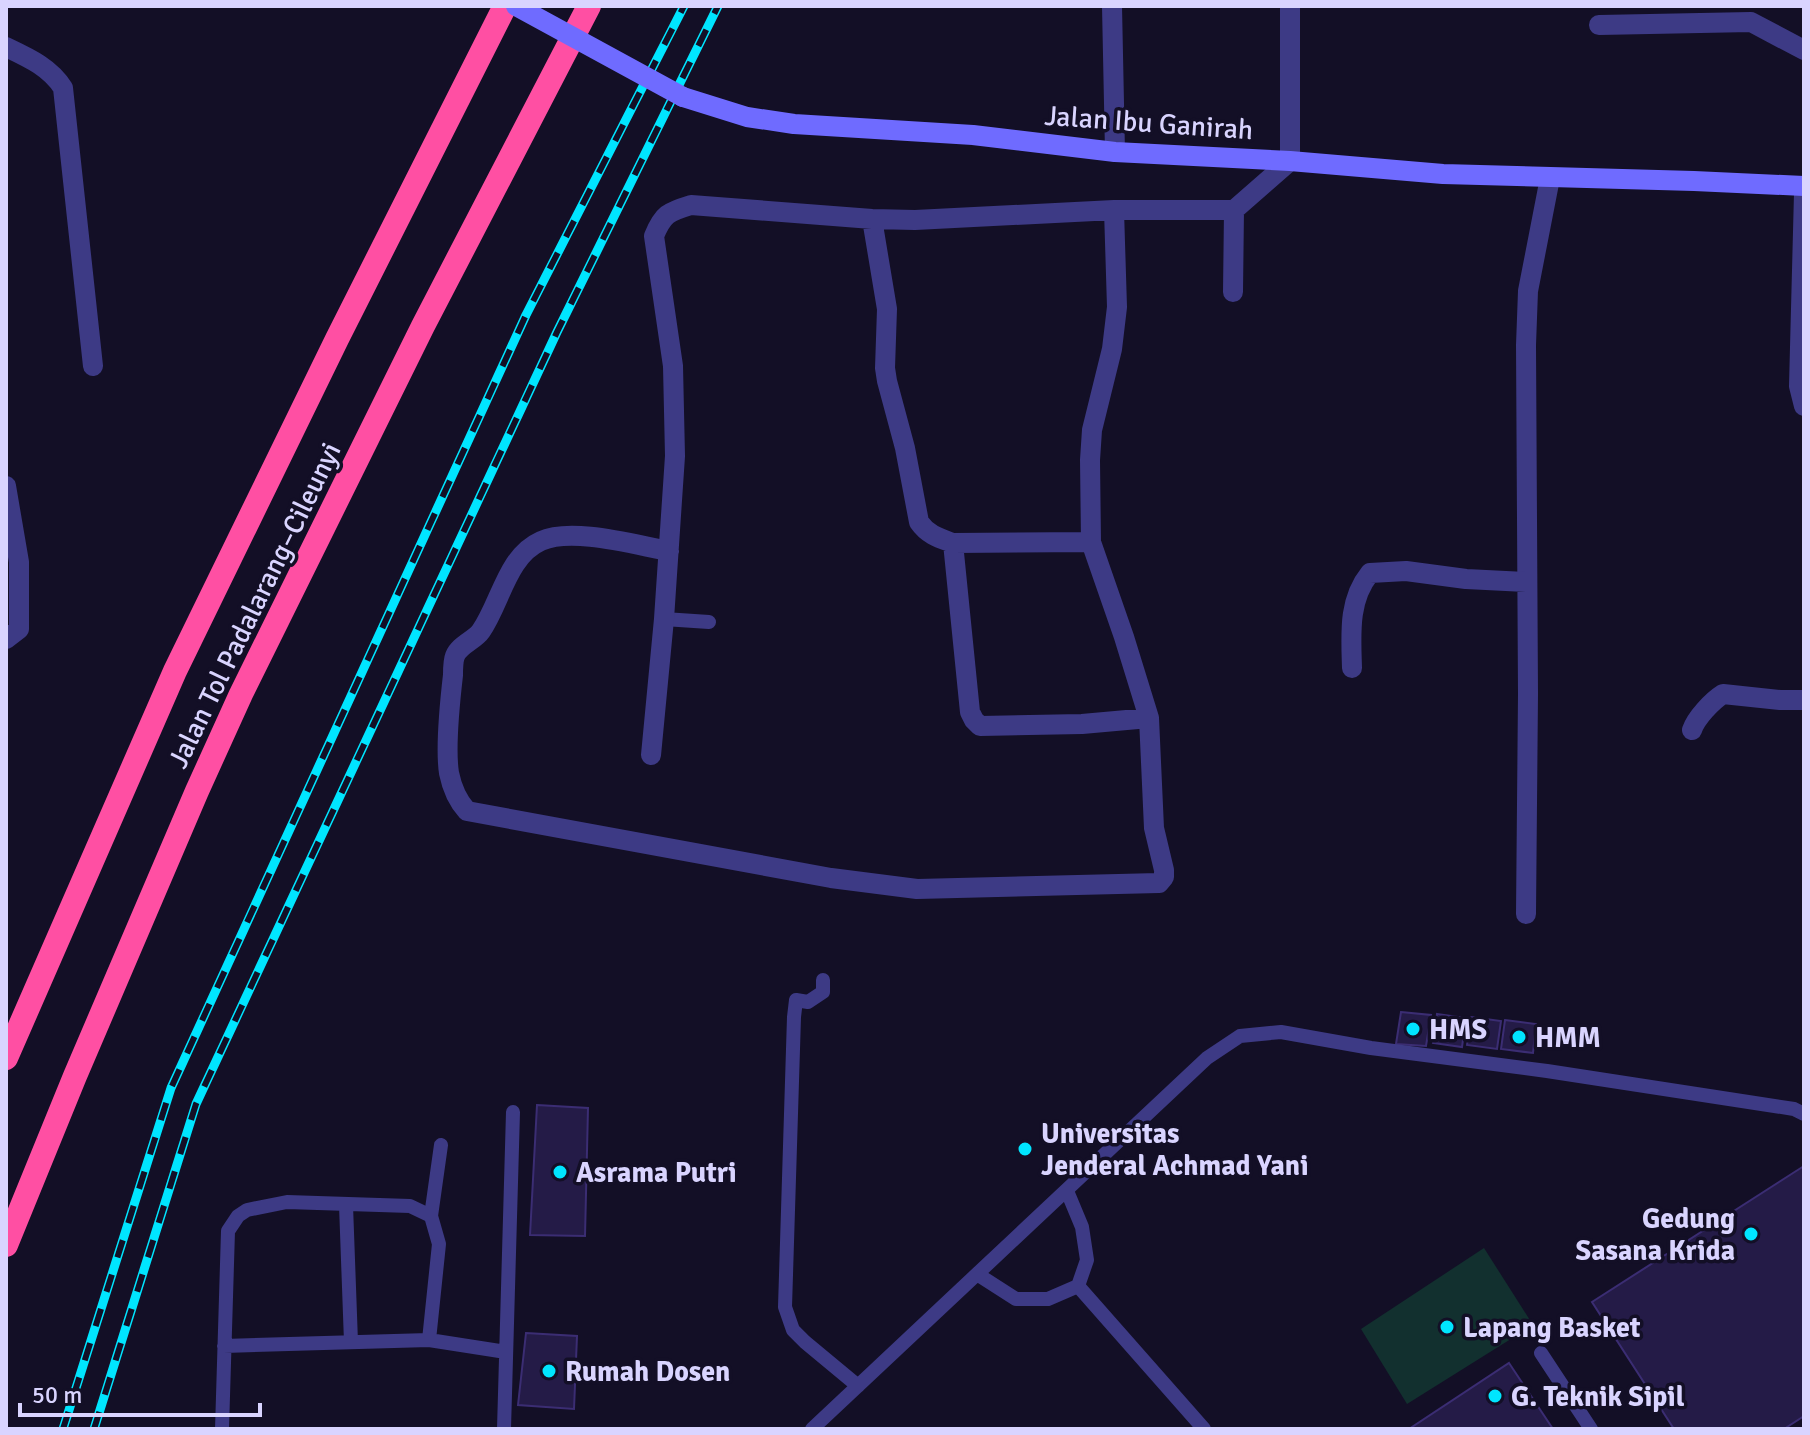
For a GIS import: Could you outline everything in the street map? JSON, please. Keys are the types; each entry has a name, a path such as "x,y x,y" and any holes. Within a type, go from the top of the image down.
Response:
{"highway":[{"name":"Jalan Tol Padalarang–Cileunyi","path":"6,1058 175,671 337,339 505,6"},
{"name":"Jalan Tol Padalarang–Cileunyi","path":"6,1245 197,791 241,694 423,326 589,6"}],"main road":[{"name":"Jalan Ibu Ganirah","path":"516,6 683,97 747,117 794,124 973,135 1115,152 1290,161 1443,174 1804,186"}],"street":[{"path":"1112,6 1115,152"},
{"path":"651,755 675,456 673,366 654,236 660,220 671,211 691,205 915,220 1114,210 1234,210 1290,161 1290,6"},
{"path":"1599,25 1751,22 1804,50"},
{"path":"6,47 32,59 63,88 93,366"},
{"path":"1526,914 1526,345 1528,291 1550,178"},
{"path":"1804,193 1799,386 1804,406"},
{"path":"669,551 562,535 543,540 527,549 517,561 480,632 455,657 450,696 449,770 458,801 467,811 831,878 917,889 1159,883 1164,877 1164,870 1154,828 1149,718 1091,542 1092,430 1112,349 1117,307 1114,210"},
{"path":"1233,292 1234,210"},
{"path":"872,219 887,309 887,381 905,448 919,522 927,533 953,543 1091,542"},
{"path":"6,486 19,562 19,629 6,639"},
{"path":"953,543 970,712 980,726 1082,724 1149,718"},
{"path":"1352,668 1350,624 1360,585 1370,573 1406,571 1466,579 1526,582"},
{"path":"1692,730 1707,707 1723,694 1804,700"}],"lane":[{"path":"664,619 709,622"},
{"path":"823,980 823,992 808,1002 796,1000 794,1017 785,1307 793,1330 858,1386"},
{"path":"812,1429 1207,1058 1240,1036 1281,1032 1371,1048 1562,1073 1794,1109 1804,1114"},
{"path":"504,1429 513,1112"},
{"path":"429,1340 439,1244 431,1216 441,1145"},
{"path":"977,1274 1016,1299 1048,1299 1078,1286 1087,1260 1082,1227 1067,1191"},
{"path":"222,1429 228,1231 238,1216 247,1210 287,1202 410,1206 431,1216"},
{"path":"346,1205 351,1342"},
{"path":"1078,1286 1204,1429"},
{"path":"224,1346 429,1340 506,1352"},
{"path":"1541,1353 1591,1429"}],"green space":[{"name":"Lapang Basket","path":"1484,1248 1533,1325 1407,1404 1361,1329"}],"building":[{"name":"HMS","path":"1401,1012 1431,1015 1426,1046 1396,1044"},
{"path":"1437,1014 1466,1018 1462,1047 1433,1043"},
{"path":"1471,1017 1501,1021 1497,1049 1467,1045"},
{"name":"HMM","path":"1505,1020 1536,1024 1533,1053 1501,1049"},
{"name":"Asrama Putri","path":"537,1105 588,1108 585,1236 530,1235"},
{"name":"Gedung Sasana Krida","path":"1804,1166 1804,1416 1784,1429 1674,1429 1592,1302"},
{"name":"Rumah Dosen","path":"526,1333 577,1336 574,1409 518,1405"},
{"name":"G. Teknik Sipil","path":"1509,1363 1553,1429 1409,1429"}],"railway":[{"path":"63,1429 171,1088 526,315 684,6"},
{"path":"94,1429 196,1104 557,332 718,6"}],"place":[{"name":"HMS","path":"1413,1029"},
{"name":"HMM","path":"1519,1037"},
{"name":"Universitas Jenderal Achmad Yani","path":"1025,1149"},
{"name":"Asrama Putri","path":"560,1172"},
{"name":"Gedung Sasana Krida","path":"1751,1234"},
{"name":"Lapang Basket","path":"1447,1327"},
{"name":"Rumah Dosen","path":"549,1371"},
{"name":"G. Teknik Sipil","path":"1495,1396"}]}
